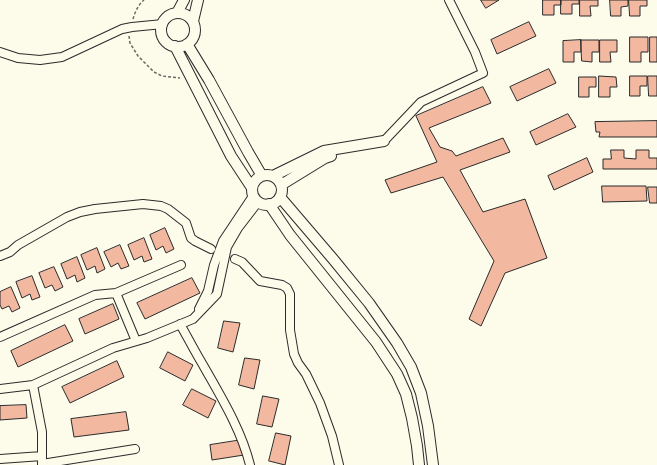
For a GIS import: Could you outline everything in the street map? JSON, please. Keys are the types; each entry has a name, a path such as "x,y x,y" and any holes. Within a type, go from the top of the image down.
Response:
{"street":[{"path":"177,13 184,0"},
{"path":"193,21 198,0"},
{"path":"281,185 325,158 384,142 421,102 483,73 475,52 449,0"},
{"path":"177,13 183,14 189,16 193,21 195,34 192,40 187,44 179,47 166,42 162,34 163,24 171,15 177,13"},
{"path":"0,52 18,58 40,60 62,57 81,49 104,36 122,29 163,24"},
{"path":"187,44 209,80 262,176"},
{"path":"0,389 33,385 113,348 147,338 194,319 208,291 214,265 223,241 254,195 253,184 255,180 262,176 273,176 281,185 280,197 269,204 265,204 254,195 231,156 175,46"},
{"path":"273,176 324,151 384,142"},
{"path":"280,197 369,303 411,367 421,393 428,426 433,465"},
{"path":"0,256 10,252 18,244 67,217 80,212 94,209 143,204 161,206 168,209 186,223 191,238 211,249"},
{"path":"269,204 290,235 376,342 397,374 406,394 412,418 419,465"},
{"path":"235,259 242,262 260,281 282,285 287,288 290,294 290,330 294,354 298,363 306,374 320,403 332,436 339,465"},
{"path":"0,337 95,295 116,293 181,265"},
{"path":"116,293 136,341"},
{"path":"180,324 229,409 247,450 250,465"},
{"path":"33,385 42,432 42,462"},
{"path":"0,459 42,462 135,449"}],"path":[{"path":"144,0 134,14 129,36 130,43 138,56 154,72 162,76 179,78 189,74"}],"building":[{"path":"481,0 499,0 486,8"},
{"path":"543,0 561,0 561,5 554,5 554,15 543,15"},
{"path":"561,0 579,0 579,4 572,4 572,14 561,14"},
{"path":"580,0 598,0 598,6 590,6 591,16 580,16"},
{"path":"610,0 628,0 628,6 621,7 621,16 611,16"},
{"path":"629,0 647,0 647,6 640,6 640,16 630,16"},
{"path":"529,22 536,36 497,54 491,40"},
{"path":"630,37 648,37 648,52 641,52 641,62 630,62"},
{"path":"650,37 657,37 657,62 650,62"},
{"path":"581,40 599,40 599,52 592,52 592,62 582,61"},
{"path":"581,40 581,52 574,52 574,62 563,62 563,41"},
{"path":"600,40 617,40 617,52 610,52 611,62 600,62"},
{"path":"549,69 556,83 517,101 510,87"},
{"path":"599,76 616,77 617,87 610,87 610,97 599,97"},
{"path":"630,76 647,76 647,86 640,86 640,96 630,96"},
{"path":"648,76 657,76 657,96 649,96"},
{"path":"579,77 596,77 596,87 589,87 589,97 579,97"},
{"path":"483,87 491,103 429,128 440,147 452,151 456,156 503,138 510,152 460,170 483,212 525,199 547,258 505,273 481,326 469,319 494,261 443,177 391,193 385,180 437,162 416,116"},
{"path":"568,114 576,127 536,145 530,132"},
{"path":"657,121 657,137 599,137 600,132 596,132 595,122"},
{"path":"611,150 624,150 624,158 636,159 636,150 649,150 649,158 657,158 657,169 603,169 603,159 611,159"},
{"path":"587,158 593,172 554,190 548,176"},
{"path":"602,186 646,186 647,201 603,202"},
{"path":"648,187 657,187 657,203 650,203"},
{"path":"165,228 174,249 166,253 163,246 156,250 150,235"},
{"path":"144,238 152,259 144,262 142,256 134,260 128,245"},
{"path":"120,245 129,266 121,269 118,263 111,267 104,252"},
{"path":"97,248 105,269 97,273 95,266 87,270 81,255"},
{"path":"77,257 85,278 77,282 75,275 67,279 61,264"},
{"path":"54,267 63,287 55,291 52,285 45,288 39,273"},
{"path":"32,276 40,297 32,300 30,294 22,298 16,282"},
{"path":"192,278 200,293 145,319 137,303"},
{"path":"11,287 20,308 12,312 9,306 2,309 0,305 0,292"},
{"path":"113,304 119,319 85,334 79,319"},
{"path":"224,321 240,323 233,352 218,348"},
{"path":"65,325 73,341 18,367 11,351"},
{"path":"168,352 193,365 185,381 160,368"},
{"path":"245,358 260,360 254,389 239,385"},
{"path":"117,361 124,377 70,403 62,387"},
{"path":"192,389 216,401 208,418 183,405"},
{"path":"263,396 279,399 272,427 257,424"},
{"path":"26,405 27,418 0,420 0,406"},
{"path":"126,412 129,430 74,437 71,419"},
{"path":"276,433 291,436 285,465 269,461"},
{"path":"242,440 244,455 212,460 210,445"}]}
